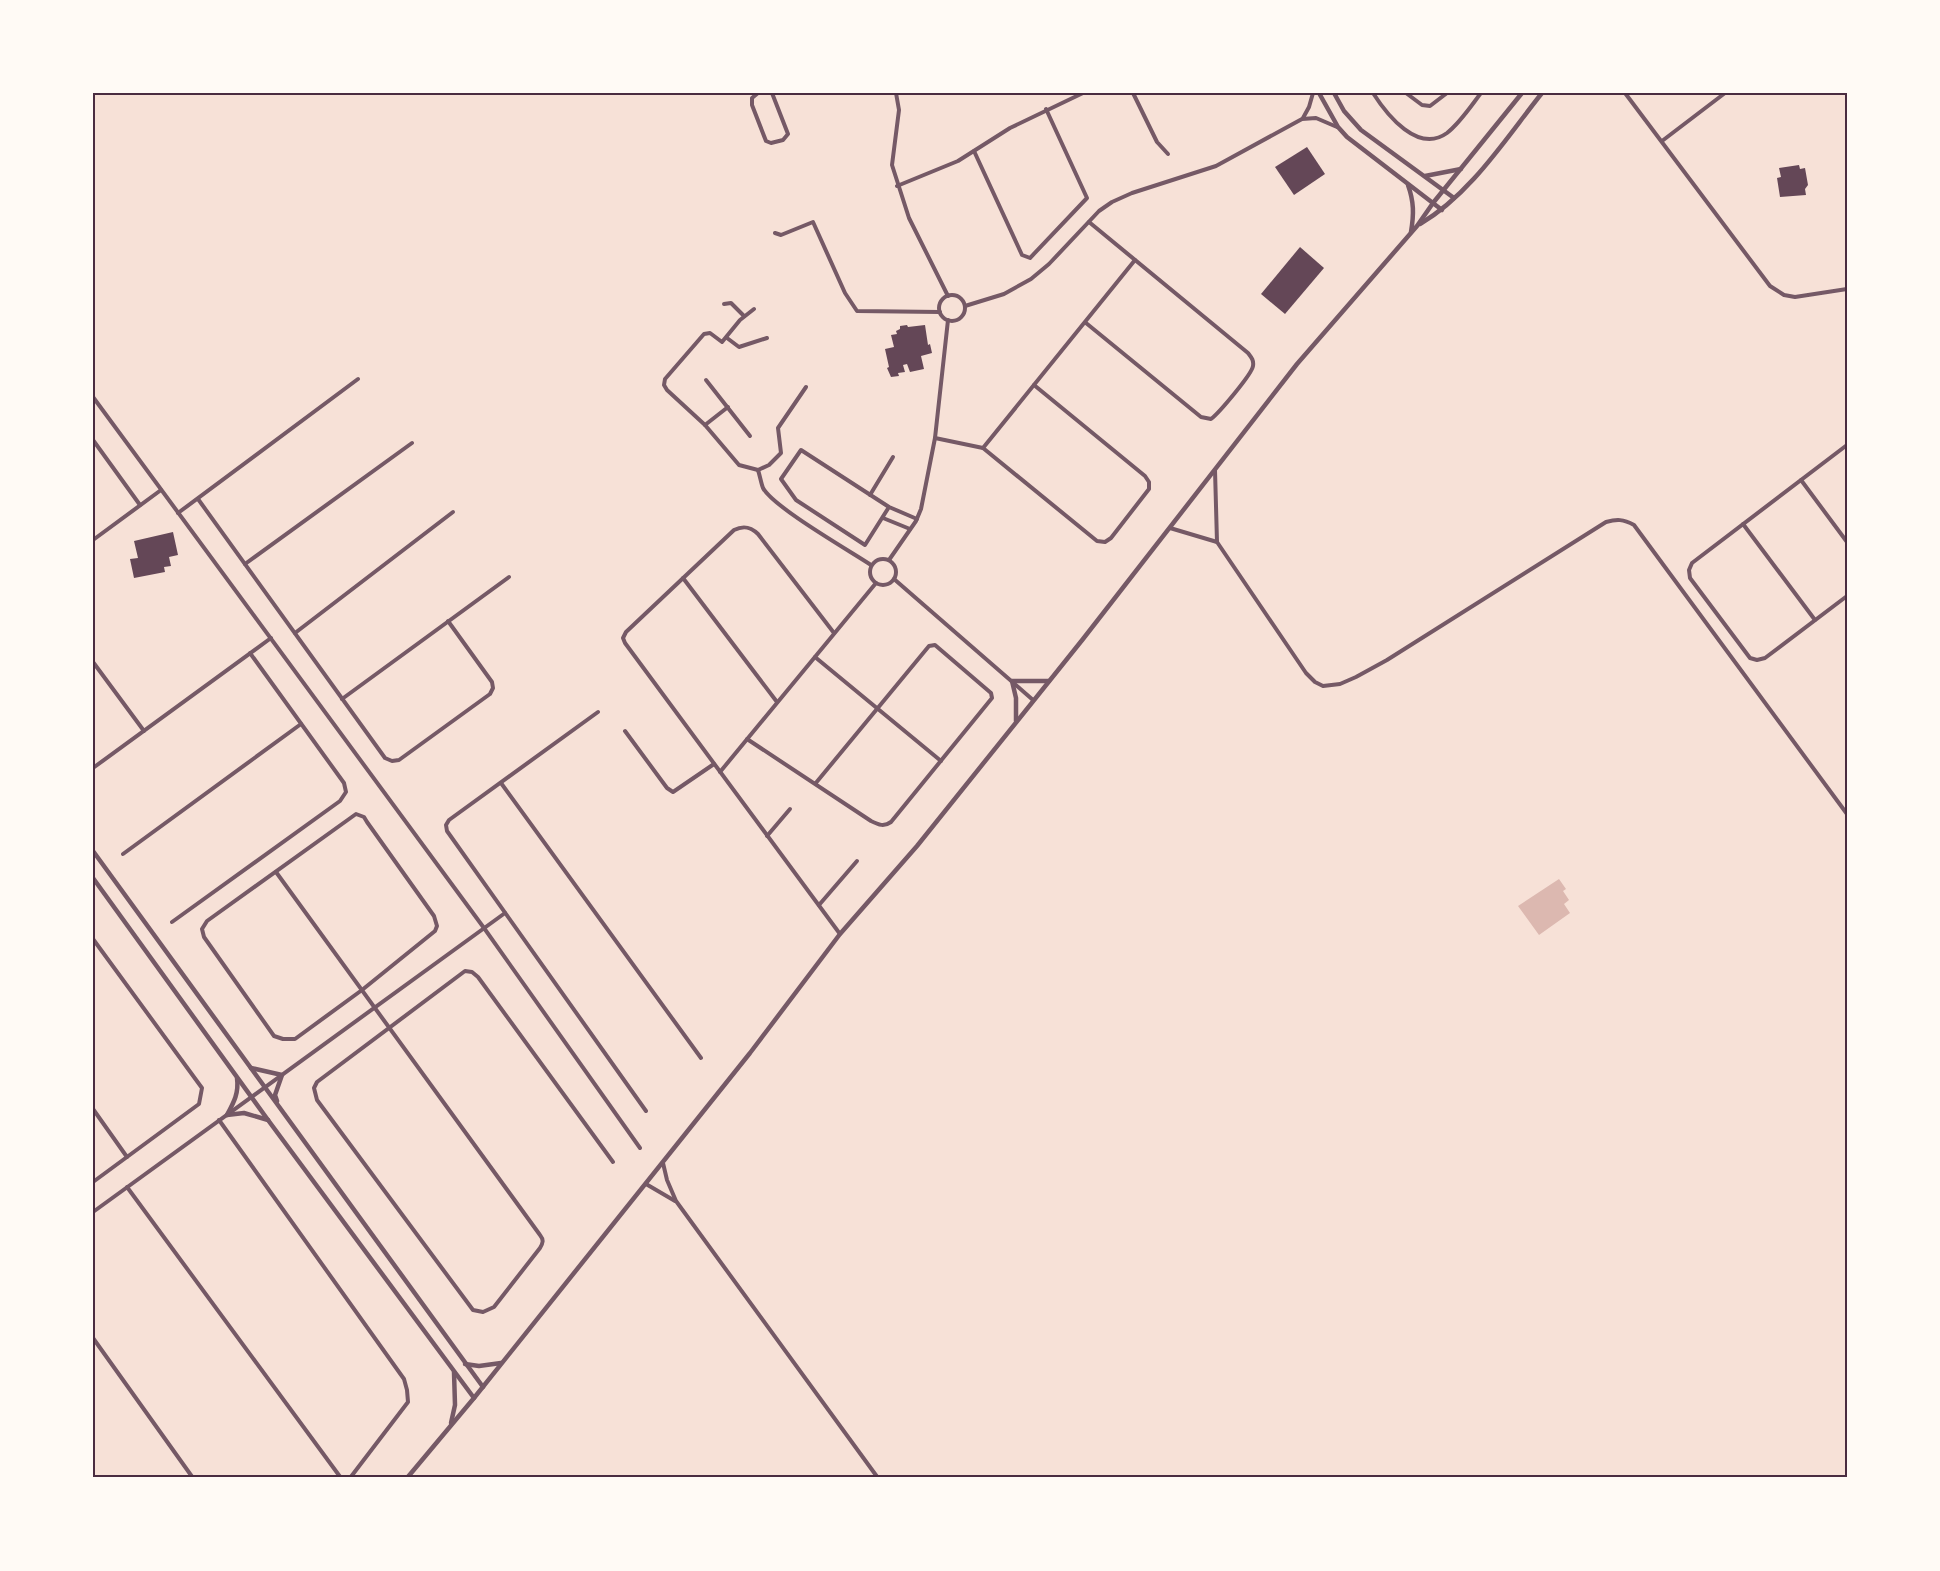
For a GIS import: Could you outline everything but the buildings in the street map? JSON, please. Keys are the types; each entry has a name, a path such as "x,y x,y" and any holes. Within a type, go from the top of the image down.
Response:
{"street":[{"path":"758,93 752,98 752,105 766,141 771,143 783,140 788,134 772,93"},
{"path":"896,93 899,110 892,165 897,186 909,218 948,296"},
{"path":"897,186 936,171 974,152 1010,128 1083,93"},
{"path":"1133,93 1157,142 1168,154"},
{"path":"1302,118 1313,93"},
{"path":"1319,93 1338,127 1357,147 1442,210"},
{"path":"1334,93 1344,111 1360,130 1454,198"},
{"path":"1373,93 1392,118 1407,132 1431,139 1449,132 1481,93"},
{"path":"1406,93 1422,105 1430,106 1447,93"},
{"path":"407,1478 663,1163 840,934 917,846 1049,681 1296,364 1417,226 1443,190 1464,168 1522,93"},
{"path":"1417,226 1442,210 1474,178 1542,93"},
{"path":"1625,93 1770,286 1784,295 1796,297 1847,289"},
{"path":"1662,141 1725,93"},
{"path":"974,152 1022,255 1027,258 1033,255 1088,198 1046,110"},
{"path":"965,306 1004,294 1031,279 1099,211 1112,202 1141,190 1216,166 1302,118 1316,118 1338,127"},
{"path":"1425,176 1464,168"},
{"path":"1407,183 1414,201 1411,232"},
{"path":"775,233 782,235 813,222 845,292 857,310 940,312 948,320 956,320 961,316 965,306"},
{"path":"1086,323 1201,417 1211,419 1219,412 1252,369 1251,356 1089,222"},
{"path":"983,448 1135,260"},
{"path":"948,296 959,297 965,306"},
{"path":"940,312 940,304 948,296"},
{"path":"724,304 734,304 744,316"},
{"path":"754,309 744,316 722,342 710,333 704,333 666,379 664,384 667,390 705,425 735,462 743,467 758,470 769,465 781,453 778,428 806,387"},
{"path":"889,560 921,510 934,438 948,320"},
{"path":"727,338 739,347 767,338"},
{"path":"178,513 358,379"},
{"path":"706,380 750,436"},
{"path":"934,438 983,448 1097,541 1105,542 1111,538 1149,489 1149,482 1145,476 1034,385"},
{"path":"93,397 484,928 640,1148"},
{"path":"705,425 728,407"},
{"path":"93,440 140,505"},
{"path":"245,564 412,443"},
{"path":"1847,445 1692,563 1689,570 1690,578 1750,658 1757,660 1765,658 1847,596"},
{"path":"889,507 865,545 796,500 781,479 801,450 889,507 917,519"},
{"path":"870,495 892,457"},
{"path":"758,470 763,488 770,496 787,510 871,565"},
{"path":"1215,470 1217,542 1306,673 1323,686 1348,681 1388,660 1606,522 1617,519 1625,520 1634,525 1847,814"},
{"path":"1801,480 1847,542"},
{"path":"93,540 161,490"},
{"path":"198,499 385,758 392,761 399,760 490,694 493,688 492,682 448,621"},
{"path":"295,633 453,512"},
{"path":"884,518 910,529"},
{"path":"1743,524 1815,620"},
{"path":"834,633 758,534 741,527 734,530 626,632 623,640 840,934"},
{"path":"1170,528 1217,542"},
{"path":"881,558 893,562 897,571 894,579 888,584 876,583 870,577 871,565 881,558"},
{"path":"342,699 508,577"},
{"path":"683,578 777,702"},
{"path":"894,579 1033,700"},
{"path":"720,772 876,583"},
{"path":"93,768 271,639"},
{"path":"747,739 815,784 871,821 886,826 992,698 989,689 932,645 929,646 815,784"},
{"path":"172,921 267,855 344,797 344,783 250,653"},
{"path":"815,657 941,761"},
{"path":"93,662 144,731"},
{"path":"1012,681 1049,681"},
{"path":"1012,681 1016,698 1016,721"},
{"path":"598,712 449,820 446,825 447,831 646,1111"},
{"path":"123,854 301,724"},
{"path":"624,731 667,788 673,792 714,764"},
{"path":"501,783 701,1058"},
{"path":"767,836 790,809"},
{"path":"356,814 360,815 368,822 434,916 437,926 435,931 362,990 295,1039 283,1040 274,1036 204,937 202,929 207,921 276,872 356,814"},
{"path":"93,851 483,1387"},
{"path":"819,906 857,861"},
{"path":"276,872 390,1028 495,1173 540,1234 543,1242 494,1306 483,1312 473,1310 314,1094 317,1082 390,1028 465,971 472,972 478,977 613,1162"},
{"path":"93,878 251,1097 474,1398"},
{"path":"93,1212 505,913"},
{"path":"93,939 202,1088 199,1104 93,1182"},
{"path":"251,1068 282,1075"},
{"path":"280,1110 275,1095 282,1075"},
{"path":"227,1114 236,1099 237,1077"},
{"path":"93,1109 127,1157"},
{"path":"227,1114 244,1113 268,1120"},
{"path":"219,1120 404,1379 408,1402 350,1478"},
{"path":"663,1163 676,1201 878,1478"},
{"path":"646,1184 676,1201"},
{"path":"127,1187 341,1478"},
{"path":"93,1338 193,1478"},
{"path":"465,1364 479,1366 502,1362"},
{"path":"450,1426 455,1405 454,1372"}],"shaded area":[{"path":"1559,879 1566,889 1563,891 1569,900 1564,904 1570,913 1539,935 1518,906"}]}
